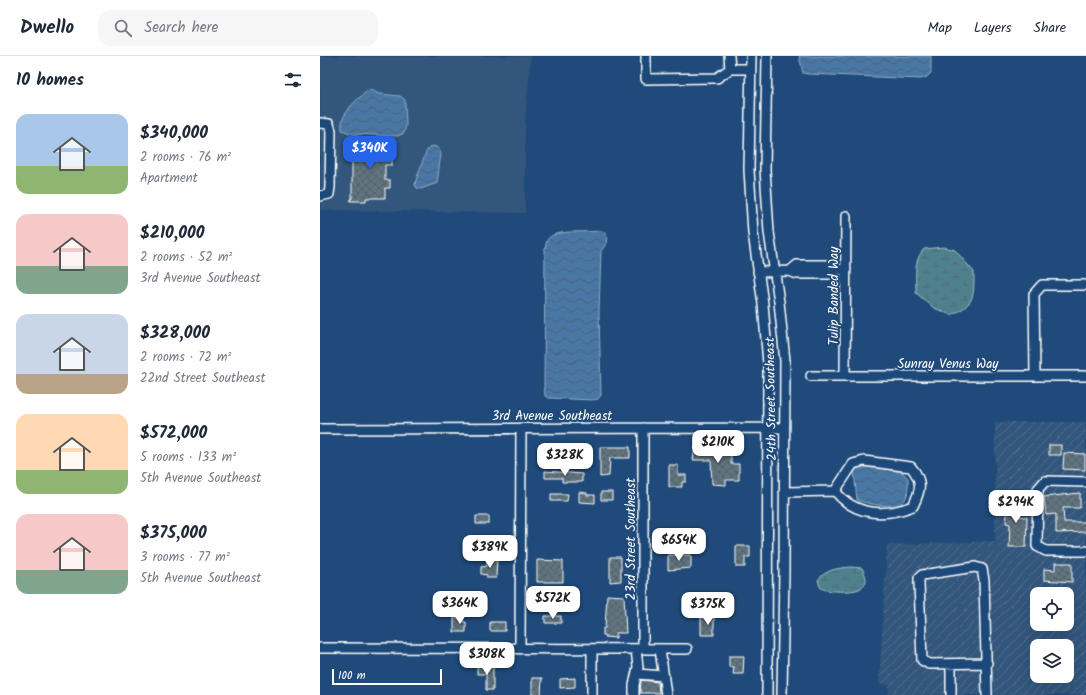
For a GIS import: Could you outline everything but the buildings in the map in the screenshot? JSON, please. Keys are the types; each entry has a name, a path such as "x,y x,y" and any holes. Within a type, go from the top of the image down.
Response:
{"street":[{"path":"646,56 646,79 717,78 730,69 750,69"},
{"path":"729,56 730,69"},
{"name":"24th Street Southeast","path":"750,56 749,170 753,233 768,364 767,695"},
{"name":"24th Street Southeast","path":"768,56 765,170 769,232 785,361 782,695"},
{"path":"320,123 329,124 331,131 329,194 320,196"},
{"name":"Tulip Banded Way","path":"845,376 846,216"},
{"path":"758,272 790,271 797,265 833,265 836,270 846,270"},
{"path":"1034,376 1034,294 1042,285 1086,284"},
{"name":"Sunray Venus Way","path":"811,376 1086,376"},
{"name":"3rd Avenue Southeast","path":"320,428 784,428"},
{"path":"520,649 521,428"},
{"name":"23rd Street Southeast","path":"634,695 639,649 643,428"},
{"path":"864,461 911,466 917,474 920,487 913,506 899,512 884,513 860,510 843,501 835,491 854,464 864,461"},
{"path":"1086,482 1045,482 1038,489 1037,546 1046,551 1086,551"},
{"path":"784,492 835,491"},
{"path":"986,663 929,664 922,660 919,578 926,573 976,567 982,569 984,572 987,695"},
{"path":"320,648 687,649"},
{"path":"592,649 592,695"},
{"path":"660,649 666,695"},
{"path":"951,664 951,695"},
{"path":"637,674 664,676"}],"shaded area":[{"path":"320,56 531,56 525,121 525,213 320,210","holes":["371,90 379,94 397,95 406,104 406,129 352,134 347,112 348,109 362,95","439,149 441,154 440,169 426,187 421,189 416,180 419,172"]},
{"path":"995,422 1086,422 1086,695 888,695 889,685 879,684 887,545 995,541"}],"green space":[{"path":"944,247 955,250 974,272 972,299 965,307 951,315 934,308 916,293 916,270 920,254 924,249"},
{"path":"851,567 862,568 866,582 864,586 859,589 848,591 825,590 820,587 818,580 825,573"}],"water":[{"path":"799,56 931,56 931,73 927,77 921,79 808,74 803,73"},
{"path":"368,90 379,94 400,96 405,100 406,125 404,133 398,136 352,134 342,130 343,118 346,113 350,107"},
{"path":"434,146 439,149 441,154 437,183 421,189 417,188 415,185 416,180 426,152 430,147"},
{"path":"603,231 607,236 606,244 601,251 599,312 601,395 598,399 592,400 549,398 545,396 544,386 546,242 552,236 557,234"},
{"path":"869,466 902,472 908,478 906,499 900,504 889,506 857,500 854,472 858,467"}]}
